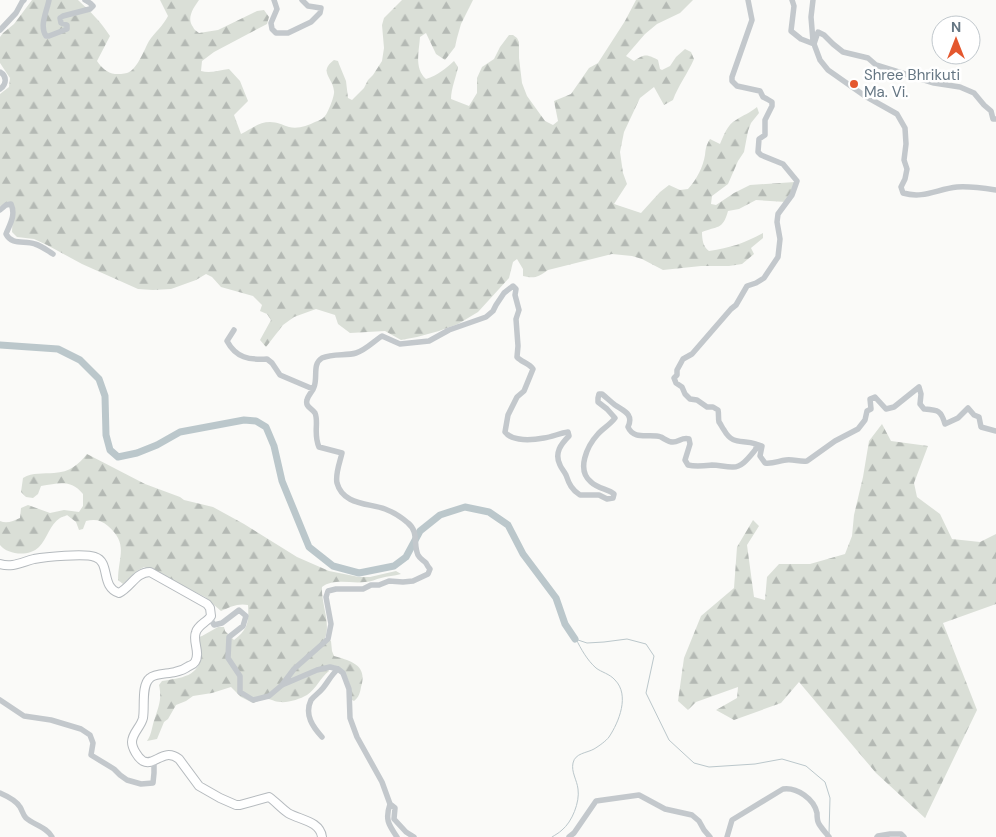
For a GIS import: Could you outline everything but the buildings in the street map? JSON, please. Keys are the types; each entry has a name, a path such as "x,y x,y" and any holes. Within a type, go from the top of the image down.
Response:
{"main road":[{"path":"0,564 10,566 42,558 67,556 95,557 100,560 108,585 113,591 119,593 141,574 150,572 207,604 210,608 210,618 199,627 195,636 197,660 192,665 174,673 152,676 147,681 143,719 133,735 134,750 143,761 150,762 169,754 176,756 199,786 209,793 236,805 244,805 269,797 287,812 316,826 322,837"}],"street":[{"path":"0,30 16,13 24,0"},
{"path":"49,0 42,27 46,36 67,29 67,26 60,23 60,18 63,16 90,9 93,6 85,0"},
{"path":"274,0 277,9 271,23 272,30 276,33 288,33 311,22 320,13 321,8 308,6 302,0"},
{"path":"748,0 752,20 743,42 732,81 737,86 760,91 763,97 772,102 772,106 764,120 765,135 759,140 758,152 761,156 783,164 797,180 792,195 778,214 776,222 780,239 778,257 764,278 747,286 736,306 731,309 692,354 683,359 674,378 676,383 682,387 684,394 690,399 697,400 708,407 718,410 720,416 719,423 728,436 743,443 750,442 762,446 760,456 765,462 772,464 785,460 807,461 835,441 858,429 865,420 867,411 871,409 870,399 875,397 886,409 894,407 919,387 921,394 920,404 924,408 936,410 942,414 945,424 958,418 968,408 974,415 979,417 981,427 996,431"},
{"path":"792,0 794,6 791,31 801,39 814,44"},
{"path":"813,0 811,16 814,44 820,60 828,70 865,96 897,114 905,128 904,160 907,169 901,187 903,193 922,195 967,187 996,190"},
{"path":"814,44 818,32 844,52 868,58 876,65 934,83 960,87 974,93 991,111 993,119 996,119"},
{"path":"0,72 6,78 5,84 0,89"},
{"path":"0,210 6,205 11,204 13,209 13,217 6,234 9,239 15,242 35,244 54,254"},
{"path":"282,685 294,669 328,639 331,624 326,597 328,591 336,589 363,589 389,581 413,581 428,574 430,569 417,553 416,539 412,528 407,522 384,508 355,502 344,496 337,483 342,453 319,447 317,444 314,413 307,404 307,400 315,386 316,367 323,358 344,353 356,353 382,336 400,344 429,341 449,330 486,317 493,312 504,293 513,286 516,289 515,295 519,310 516,319 517,357 530,364 533,369 524,390 517,397 508,415 505,432 514,439 543,439 568,432 569,436 561,444 557,456 569,486 580,495 599,495 607,499 613,498 614,494 591,483 585,476 583,464 586,452 593,439 615,418 607,408 598,402 599,394 602,394 613,404 625,411 630,422 628,427 636,435 660,436 674,442 685,438 689,439 690,444 686,460 688,465 694,467 715,465 731,468 738,466 753,453 756,449 756,444"},
{"path":"234,330 227,341 230,348 236,353 252,359 267,359 280,375 313,389"},
{"path":"210,618 214,625 222,623 239,610 246,616 243,626 229,637 228,658 240,676 240,692 253,700 268,696 282,685 317,670 330,667 338,669 343,673 349,689 350,718 356,737 382,782 390,804 395,808 394,819 406,832 414,837"},
{"path":"322,737 310,722 309,708 311,701 338,669"},
{"path":"0,700 24,716 51,720 81,729 90,735 93,743 91,755 114,769 127,780 142,784 152,783 154,760"},
{"path":"727,837 732,820 783,789 788,788 800,793 812,802 816,811 817,823 829,837"},
{"path":"0,793 17,803 24,817 43,827 52,837"},
{"path":"573,836 596,801 640,795 665,809 692,815 699,821 710,837"},
{"path":"390,804 387,815 388,824 396,837"},
{"path":"877,837 901,834 904,837"}],"green space":[{"path":"32,0 78,0 110,36 97,61 104,69 115,74 127,73 134,68 149,41 166,20 168,16 160,0 199,0 190,20 193,28 199,33 218,30 257,11 264,10 269,17 267,24 214,52 202,61 201,71 211,72 229,69 240,81 248,101 234,115 241,134 266,122 275,122 296,128 309,125 323,118 334,93 327,68 334,60 338,61 346,81 348,98 352,100 364,88 382,61 384,48 382,25 384,18 402,0 473,0 461,24 455,47 445,60 436,54 426,33 420,37 419,65 422,75 426,79 441,72 454,61 458,67 451,99 469,106 477,93 477,78 482,67 494,59 509,35 513,35 519,42 522,83 527,96 545,121 553,125 558,121 554,101 571,94 589,68 598,63 636,0 693,0 680,13 657,24 645,34 626,56 634,61 643,56 651,57 658,60 662,70 670,66 685,49 691,52 694,59 673,100 664,105 654,87 640,98 624,132 620,152 623,173 627,184 614,204 641,213 669,185 680,190 688,189 701,168 710,139 720,144 726,130 733,122 757,107 759,113 751,123 744,152 728,184 712,196 711,204 716,205 750,185 795,182 795,191 786,202 756,200 739,209 728,211 722,224 702,232 704,245 709,251 737,245 763,233 763,238 751,248 754,254 742,264 663,270 642,259 612,254 548,270 539,276 531,277 523,276 523,269 517,259 513,262 509,278 478,312 458,324 439,331 401,340 385,331 350,333 338,324 335,315 316,309 294,317 283,325 266,347 260,340 271,320 267,314 260,311 262,305 253,296 221,287 212,277 206,274 196,280 171,289 138,289 82,264 34,239 17,237 12,232 13,209 11,204 0,206 0,94 9,87 10,78 0,63 0,37 14,24"},
{"path":"882,424 891,441 928,446 914,483 917,497 940,514 952,539 980,542 996,534 996,604 943,623 977,710 925,818 876,773 799,682 781,703 734,720 716,710 737,698 738,687 696,702 688,710 678,701 684,658 701,616 734,588 737,547 753,520 759,526 747,545 754,597 765,600 767,577 779,564 810,564 845,554 852,536 854,515 869,441"},
{"path":"87,454 145,484 184,500 213,507 297,557 329,571 359,577 370,577 396,571 401,574 367,582 337,582 322,587 327,626 325,638 331,641 334,656 357,665 362,674 363,680 356,699 352,700 349,681 343,670 332,665 325,666 329,671 307,695 290,701 278,702 263,699 253,703 241,697 231,687 193,696 176,705 168,719 164,722 157,739 147,741 160,702 159,685 162,681 176,679 193,672 200,661 199,637 218,627 224,627 225,631 234,640 239,636 247,625 248,605 237,605 221,611 205,597 144,567 123,584 118,580 121,551 118,539 108,526 98,520 86,521 83,529 79,530 76,522 67,515 57,521 39,547 30,552 13,553 0,545 0,521 8,522 20,518 21,508 28,505 50,513 64,510 79,512 83,506 83,494 69,484 59,483 41,486 38,494 33,498 26,497 21,492 23,478 34,474 65,471 77,465"}],"waterway":[{"path":"0,345 58,349 80,360 99,379 105,396 106,435 110,450 118,457 137,453 157,445 180,432 244,420 256,421 266,427 274,446 282,481 309,547 333,566 359,573 394,566 406,557 420,531 440,515 465,507 489,512 508,525 523,554 556,598 565,624 575,639"},
{"path":"575,639 587,643 627,639 646,644 654,656 646,693 669,740 694,763 709,767 755,764 782,759 806,766 825,782 830,798 829,834"},
{"path":"552,837 566,826 576,806 578,794 573,770 574,760 579,755 596,748 609,737 619,716 622,701 622,693 615,680 593,665 584,654 576,639"}],"place":[{"name":"Shree Bhrikuti Ma. Vi.","path":"854,84"}]}
